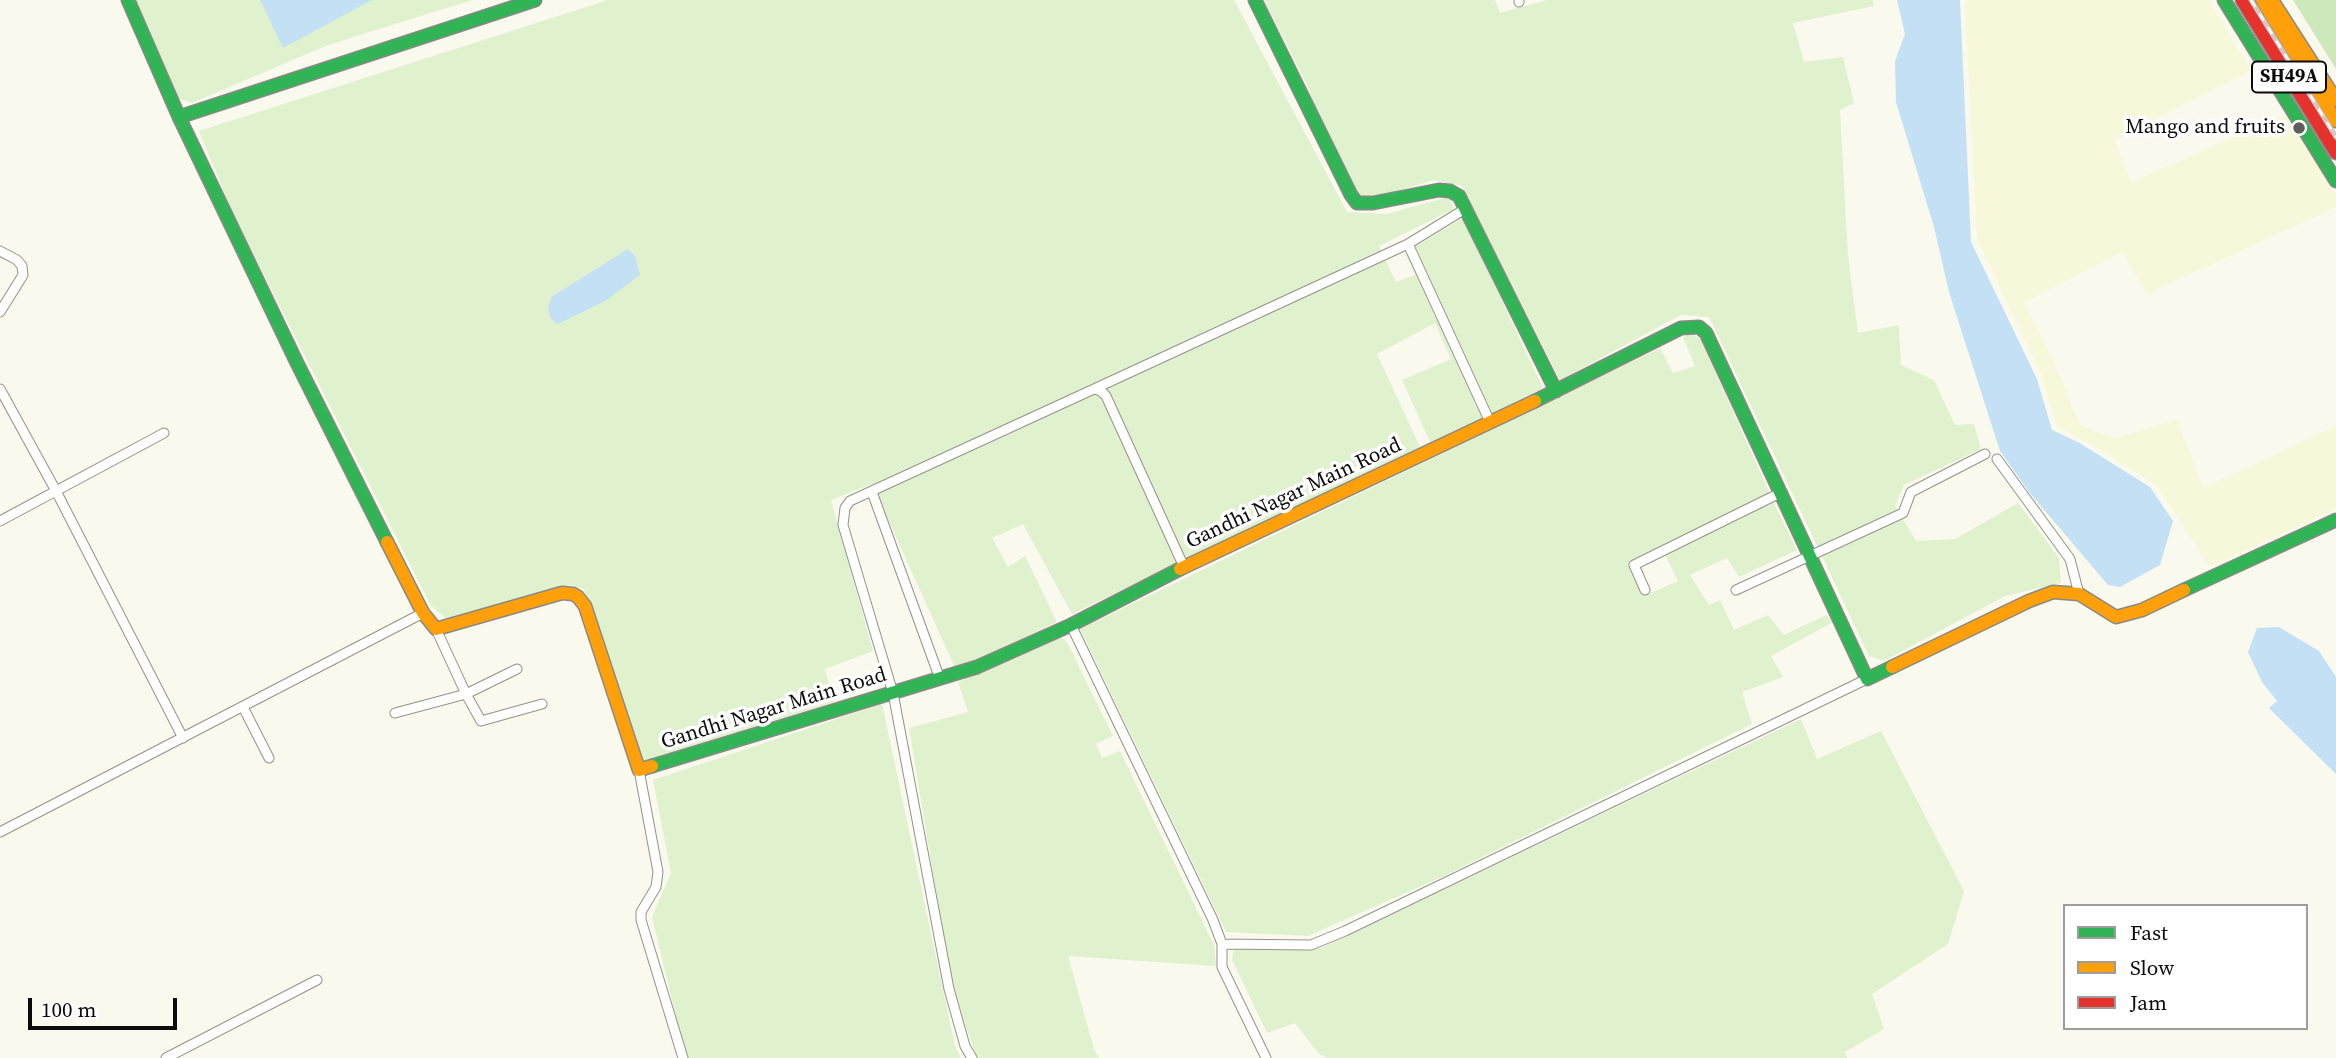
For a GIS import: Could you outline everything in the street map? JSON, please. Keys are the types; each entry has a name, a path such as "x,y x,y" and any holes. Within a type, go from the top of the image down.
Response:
{"street":[{"path":"128,0 179,117 297,363 423,613 436,629 481,721 542,704"},
{"path":"179,117 535,0"},
{"path":"1255,0 1357,203 1373,203 1439,190 1459,195 1556,391"},
{"path":"2224,0 2336,181"},
{"name":"SH49A","path":"2242,0 2336,153"},
{"name":"SH49A","path":"2262,0 2336,121"},
{"path":"2272,0 2336,100"},
{"path":"972,1058 965,1046 949,989 892,693 844,525 845,508 850,502 1408,244 1465,209"},
{"path":"1408,244 1490,422"},
{"path":"0,251 17,260 22,266 23,275 0,312"},
{"name":"Gandhi Nagar Main Road","path":"436,629 562,593 578,597 585,606 639,770 977,667 1071,625 1184,567 1556,391 1681,328 1699,327 1706,333 1867,680"},
{"path":"0,389 56,491 183,738"},
{"path":"1094,389 1106,396 1184,567"},
{"path":"0,521 164,433"},
{"path":"1736,590 1903,513 1912,492 1985,454"},
{"path":"1997,459 2070,559 2078,594"},
{"path":"872,492 940,679"},
{"path":"1645,590 1634,565 1780,493"},
{"path":"1222,944 1311,946 1345,932 2029,601 2053,592 2078,594 2116,617 2142,610 2336,520"},
{"path":"0,832 423,613"},
{"path":"1071,625 1213,920 1222,944 1222,967 1266,1058"},
{"path":"396,713 466,694 517,669"},
{"path":"243,706 269,758"},
{"path":"639,770 658,872 656,887 641,912 641,920 683,1058"},
{"path":"166,1058 317,980"}],"green space":[{"path":"134,0 472,0 328,45 192,103 177,98"},
{"path":"608,0 1234,0 1347,212 1387,214 1448,197 1454,209 1379,246 1396,282 1415,275 1405,253 1463,218 1543,388 1431,444 1402,380 1451,359 1435,323 1377,354 1420,447 1072,614 1023,524 992,538 1008,567 1025,556 1057,622 956,670 872,484 831,500 873,651 825,669 834,702 643,761 584,589 571,585 447,619 431,606 233,214 199,131"},
{"path":"1264,0 1495,0 1500,13 1547,0 1873,0 1874,6 1793,23 1804,62 1843,57 1854,103 1840,110 1848,256 1858,333 1899,325 1901,365 1934,380 1955,425 1974,424 1981,449 1904,485 1895,506 1916,541 1955,539 2018,503 2059,558 2061,583 2005,596 1884,661 1869,656 1709,317 1681,315 1560,380 1462,186 1434,180 1370,199 1358,196 1320,123 1307,85"},
{"path":"1965,0 2209,0 2251,71 2114,140 2131,182 2285,115 2336,194 2336,207 2147,294 2122,252 2024,302 2052,358 2080,425 2115,438 2177,420 2203,488 2336,426 2336,509 2209,567 2158,486 2057,426 2042,376 1977,239"},
{"path":"2293,0 2336,0 2336,69"},
{"path":"1692,333 1701,340 1770,494 1637,560 1651,593 1678,581 1664,553 1773,501 1797,550 1739,577 1727,558 1690,575 1709,605 1720,600 1734,630 1768,615 1784,635 1826,615 1833,622 1771,656 1783,677 1742,692 1752,724 1442,877 1308,936 1226,932 1080,629 1660,348 1673,373 1695,366 1683,337"},
{"path":"1057,637 1067,642 1113,736 1096,744 1102,758 1120,751 1214,945 1216,966 1068,956 1094,1049 1099,1058 977,1058 952,987 909,728 968,712 958,682"},
{"path":"882,704 955,1046 961,1058 686,1058 652,917 671,873 653,780"},
{"path":"1801,719 1817,759 1881,731 1964,891 1948,944 1872,994 1884,1029 1845,1052 1847,1058 1327,1058 1319,1054 1295,1023 1267,1033 1232,960 1234,947 1321,948"}],"water":[{"path":"260,0 372,0 283,48"},
{"path":"1897,0 1960,0 1971,242 2037,379 2052,430 2078,442 2150,487 2173,521 2160,565 2120,587 2108,585 2029,492 2000,451 1949,292 1934,227 1896,102 1895,61 1905,34"},
{"path":"628,249 635,256 640,275 605,301 558,324 551,319 548,309 551,297"},
{"path":"2279,627 2319,651 2336,677 2336,774 2269,708 2277,701 2262,682 2248,652 2257,628"}],"railway":[{"path":"2251,0 2336,137"}],"traffic: fast":[{"path":"128,0 179,117 535,0"},
{"path":"1255,0 1357,203 1373,203 1439,190 1450,191 1459,196 1556,391"},
{"path":"2224,0 2336,181"},
{"path":"179,117 297,363 387,542"},
{"path":"1535,401 1681,328 1699,327 1706,333 1867,679 1892,667"},
{"path":"2184,590 2336,520"},
{"path":"652,766 977,667 1071,625 1180,569"}],"traffic: slow":[{"path":"2262,0 2336,121"},
{"path":"2272,0 2336,100"},
{"path":"1180,569 1535,401"},
{"path":"387,542 423,613 436,629 562,593 578,597 585,606 639,770 652,766"},
{"path":"1892,667 2053,592 2079,594 2116,617 2142,610 2184,590"}],"traffic: jam":[{"path":"2242,0 2336,153"}],"place":[{"name":"Mango and fruits","path":"2299,128"}]}
